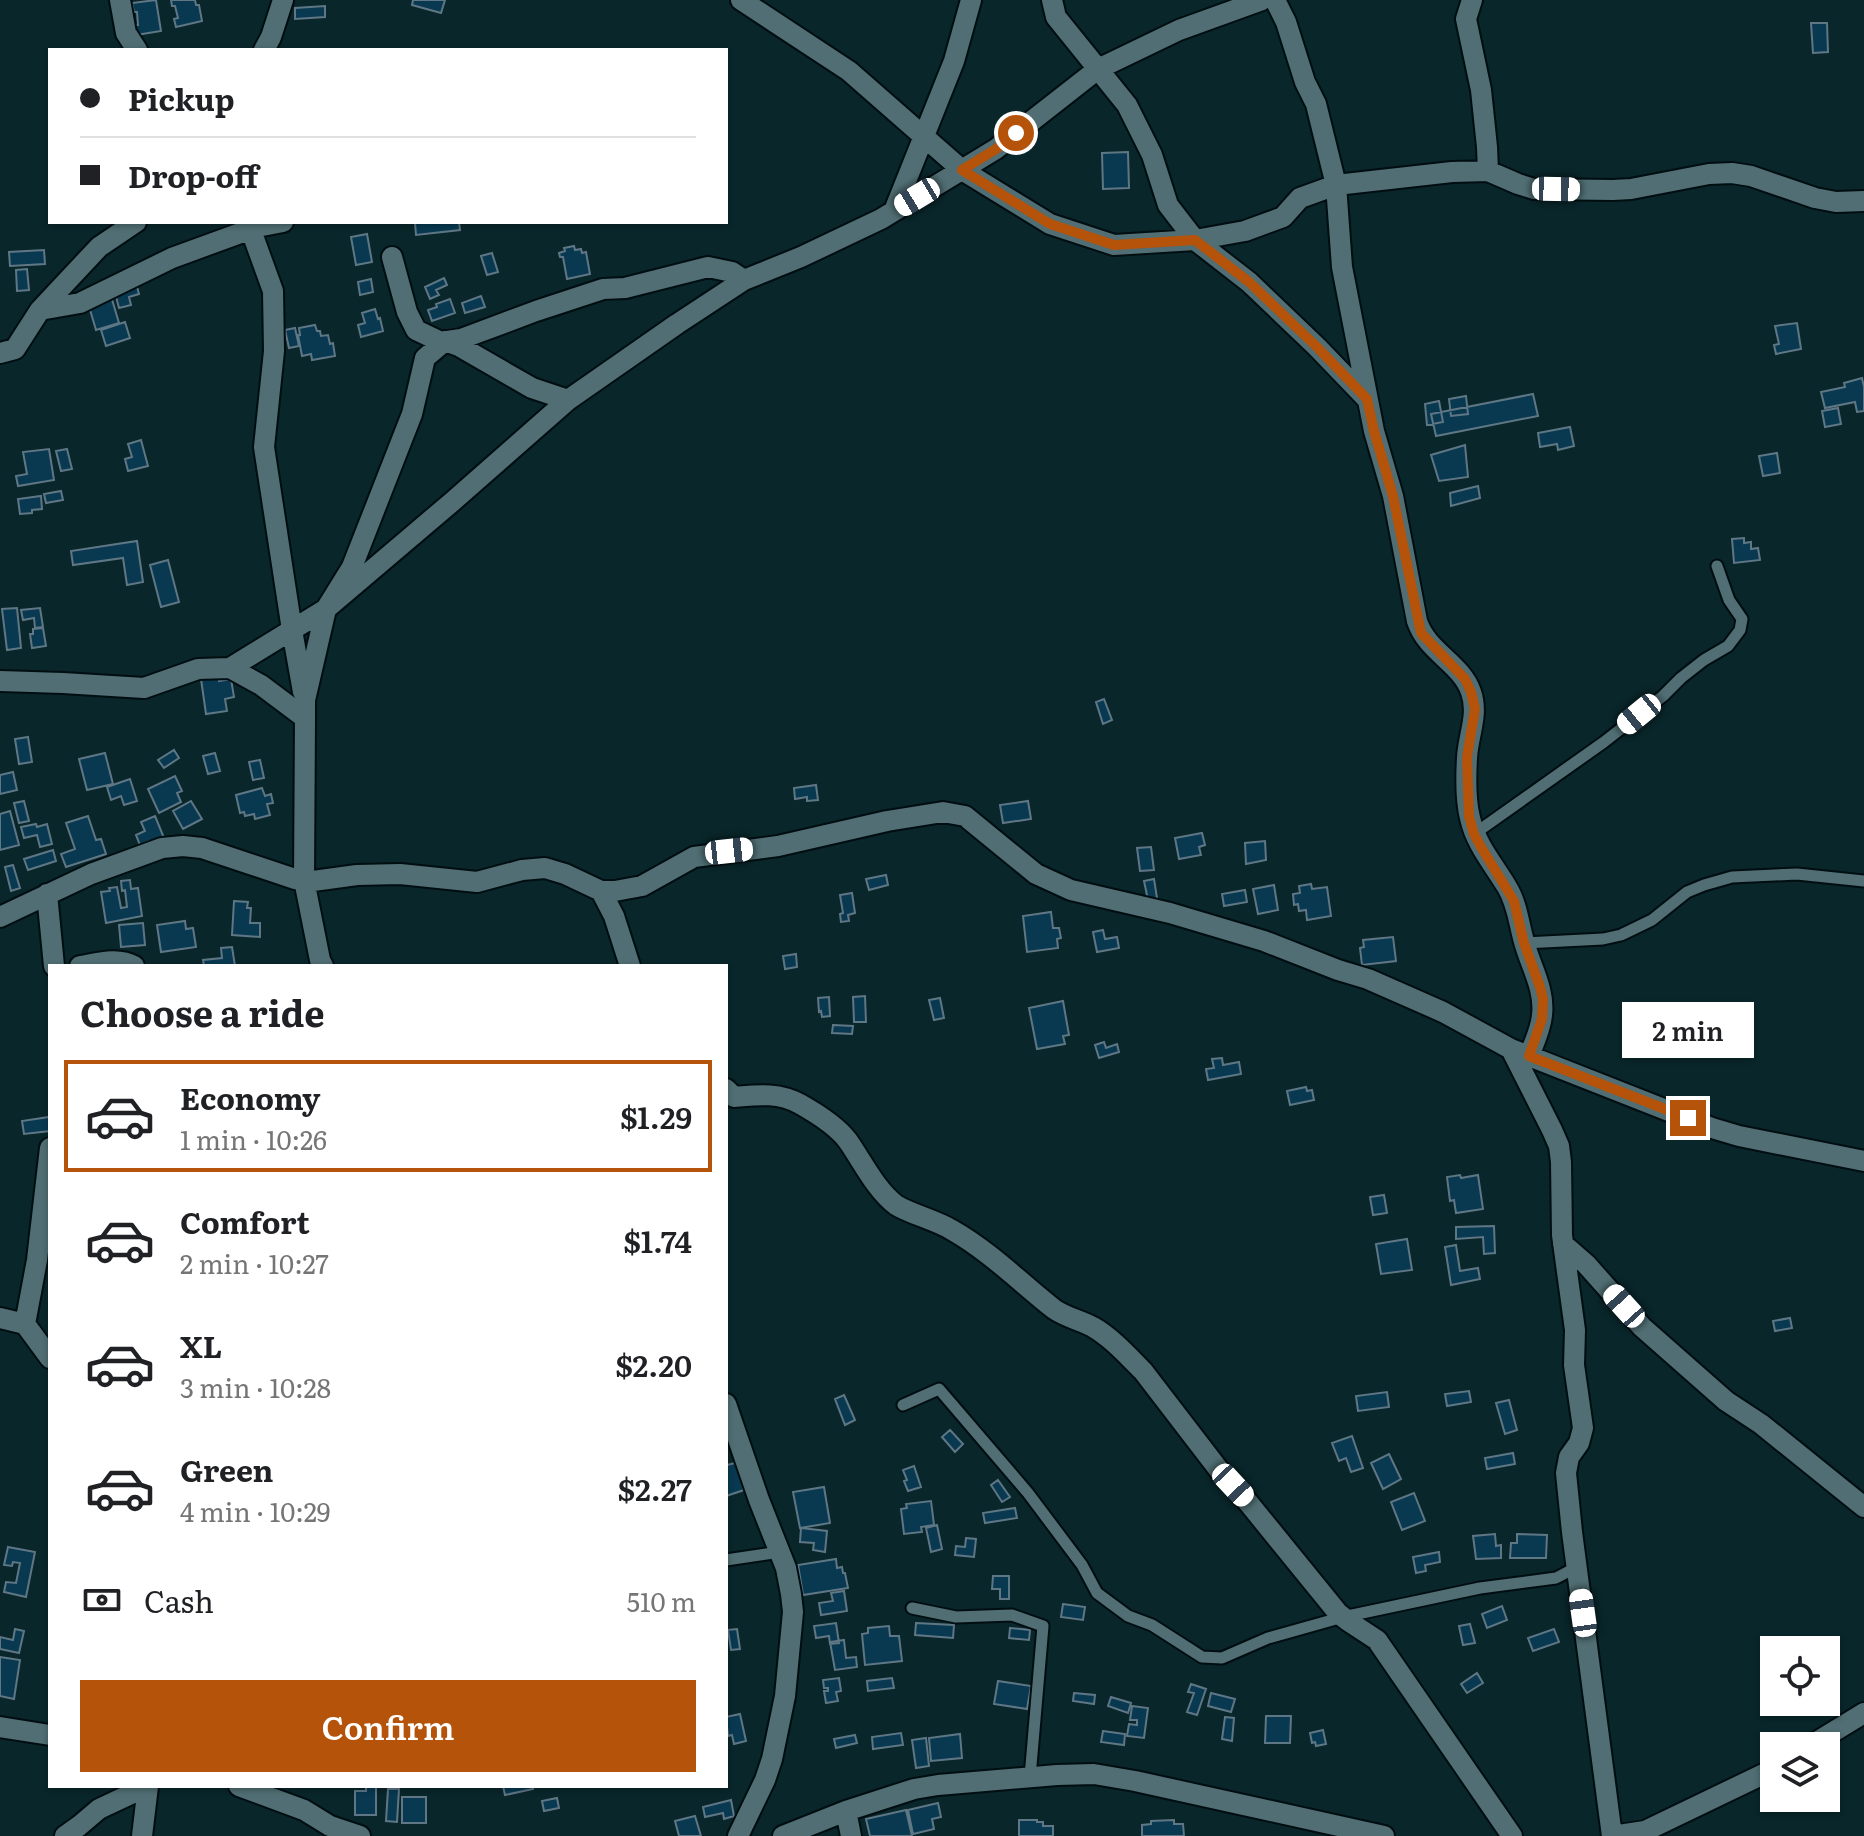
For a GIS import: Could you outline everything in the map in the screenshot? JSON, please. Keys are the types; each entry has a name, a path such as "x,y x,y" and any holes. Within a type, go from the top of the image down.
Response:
{"street":[{"path":"120,0 126,33 136,48"},
{"path":"265,48 283,0"},
{"path":"741,0 849,71 962,170 1050,224 1114,245 1195,240 1245,231 1283,217 1300,198 1336,185 1452,172 1488,171 1534,189 1599,190 1631,189 1709,174 1732,173 1751,176 1815,198 1836,202 1864,201"},
{"path":"894,211 954,61 971,0"},
{"path":"1052,0 1056,17 1127,105 1152,155 1168,205 1195,240 1249,282 1367,399"},
{"path":"0,681 144,688 198,669 230,668 326,609 568,400 744,280 801,257 894,211 996,149 1098,69 1179,30 1262,0"},
{"path":"1275,0 1316,104 1336,185 1342,267 1367,399 1393,496 1421,633 1465,679 1471,692 1475,709 1467,757 1469,816 1474,834 1514,901 1543,999 1542,1019 1520,1052"},
{"path":"1472,0 1466,19 1481,90 1488,171"},
{"path":"0,353 15,349 40,310 99,247 133,224"},
{"path":"40,310 80,303 172,258 249,226 273,291 274,351 264,447 305,709 304,880 322,964"},
{"path":"392,257 407,312 416,330 441,342 461,339 603,289 625,288 708,267 732,272 744,280"},
{"path":"445,341 532,388 568,400"},
{"path":"305,709 326,609 352,567 412,414 425,358 445,341"},
{"path":"230,668 305,709"},
{"path":"0,917 91,874 162,848 202,848 295,879 313,881 357,875 400,874 477,882 522,870 545,868 601,891 630,890 683,861 705,854 778,846 887,821 943,812 965,816 1036,874 1071,890 1170,913 1264,941 1381,984 1520,1052 1712,1128 1864,1161"},
{"path":"601,891 614,916 629,964"},
{"path":"47,894 54,964"},
{"path":"91,964 107,961 132,964"},
{"path":"1520,1052 1559,1146 1561,1162 1563,1244 1575,1330 1574,1365 1583,1428 1579,1443 1569,1457 1566,1473 1612,1836 1645,1831 1760,1776"},
{"path":"728,1091 734,1097 774,1095 811,1111 843,1134 868,1173 897,1206 955,1231 1018,1277 1058,1312 1093,1327 1107,1337 1143,1371 1219,1470 1343,1617 1377,1640 1512,1836"},
{"path":"25,1324 40,1239 48,1166"},
{"path":"1563,1244 1586,1264 1642,1327 1726,1401 1761,1424 1864,1507"},
{"path":"0,1318 25,1324 48,1355"},
{"path":"728,1410 786,1568 793,1612 785,1696 772,1759 738,1836"},
{"path":"1833,1732 1864,1713"},
{"path":"0,1727 48,1735"},
{"path":"783,1836 914,1789 1094,1774 1384,1836"},
{"path":"65,1836 99,1809 144,1788"},
{"path":"142,1836 148,1788"},
{"path":"244,1788 304,1810 317,1820 360,1836"},
{"path":"846,1811 851,1836"}],"lane":[{"path":"1474,834 1604,742 1704,660 1728,646 1740,630 1742,619 1729,600 1717,566"},
{"path":"1524,943 1603,939 1621,935 1652,920 1687,892 1732,877 1797,874 1864,881"},
{"path":"903,1405 939,1389 1028,1493 1082,1565 1097,1593 1128,1616 1152,1625 1202,1657 1222,1658 1268,1638 1343,1617 1480,1588 1556,1578 1577,1567"},
{"path":"728,1560 780,1552"},
{"path":"912,1608 956,1617 1012,1615 1043,1626 1030,1777"}],"building":[{"path":"156,0 161,31 136,35 137,12 134,12 132,3"},
{"path":"171,0 195,0 202,21 176,27 174,19 178,18"},
{"path":"413,0 445,0 441,13 412,5"},
{"path":"325,6 325,17 295,19 295,8"},
{"path":"1811,23 1827,23 1828,52 1813,53"},
{"path":"1128,152 1129,188 1103,189 1102,153"},
{"path":"415,224 459,224 460,230 416,235"},
{"path":"367,234 372,262 356,265 351,237"},
{"path":"574,246 575,250 586,252 590,274 567,279 563,257 559,253 565,251 564,248"},
{"path":"44,250 45,264 10,266 9,252"},
{"path":"492,253 498,272 487,275 481,256"},
{"path":"27,269 29,290 17,291 16,270"},
{"path":"444,278 447,285 436,290 439,295 430,299 425,287"},
{"path":"371,279 373,292 360,295 358,282"},
{"path":"136,283 139,294 129,297 131,305 119,308 114,289"},
{"path":"111,296 119,323 96,330 88,303"},
{"path":"481,296 485,307 465,313 462,303"},
{"path":"450,299 455,313 432,321 428,310"},
{"path":"375,309 383,331 361,337 358,325 365,323 362,313"},
{"path":"125,322 130,338 106,346 101,330"},
{"path":"1797,323 1801,349 1776,354 1774,345 1779,344 1775,326"},
{"path":"315,325 321,336 328,335 335,356 312,360 311,354 302,356 299,328"},
{"path":"295,328 299,346 289,348 285,330"},
{"path":"1862,378 1864,411 1857,412 1855,402 1825,408 1821,392 1845,387 1844,383"},
{"path":"1533,394 1538,416 1436,436 1431,414"},
{"path":"1466,396 1468,414 1451,416 1449,399"},
{"path":"1439,401 1443,422 1427,425 1425,404"},
{"path":"1838,408 1841,424 1825,427 1822,411"},
{"path":"1570,427 1574,446 1558,450 1557,444 1540,447 1538,433"},
{"path":"141,440 148,466 128,471 125,459 132,457 128,444"},
{"path":"1465,445 1468,477 1439,481 1431,455"},
{"path":"49,449 54,480 18,486 16,476 27,474 23,452"},
{"path":"67,449 72,469 61,471 56,451"},
{"path":"1777,453 1780,473 1763,476 1759,456"},
{"path":"1478,486 1480,498 1451,506 1450,493"},
{"path":"61,491 63,500 46,503 44,494"},
{"path":"41,496 42,509 20,514 18,499"},
{"path":"1744,538 1744,543 1751,542 1751,549 1758,548 1760,560 1734,563 1732,539"},
{"path":"137,541 143,582 127,585 123,558 73,565 71,551"},
{"path":"168,560 179,602 161,607 150,565"},
{"path":"17,608 21,648 7,650 2,609"},
{"path":"40,608 43,627 35,628 34,618 23,620 21,610"},
{"path":"43,628 46,646 32,648 30,634 33,634 33,629"},
{"path":"218,676 219,681 231,679 234,697 225,699 227,711 206,714 201,679"},
{"path":"1104,699 1112,720 1103,724 1096,702"},
{"path":"28,737 32,762 19,764 15,739"},
{"path":"174,750 179,758 164,768 158,760"},
{"path":"105,753 113,784 87,790 79,759"},
{"path":"215,753 220,771 208,774 203,756"},
{"path":"260,760 264,778 253,780 249,762"},
{"path":"13,772 17,790 0,794 0,775"},
{"path":"175,776 182,791 177,793 181,802 159,813 148,789"},
{"path":"130,779 137,801 124,805 121,796 111,800 107,787"},
{"path":"816,785 818,800 807,801 807,797 795,799 794,788"},
{"path":"262,788 265,796 271,794 273,803 267,804 270,815 255,819 254,814 245,816 244,812 240,813 236,795"},
{"path":"24,801 29,821 19,823 14,803"},
{"path":"191,801 202,819 183,829 173,811"},
{"path":"1028,801 1031,819 1003,823 1000,805"},
{"path":"10,811 19,845 0,850 0,814"},
{"path":"88,816 96,840 101,839 106,854 66,867 61,854 75,849 66,823"},
{"path":"155,816 164,838 140,845 136,835 145,831 141,822"},
{"path":"36,824 37,827 47,824 52,844 40,847 37,835 24,838 21,827"},
{"path":"1202,833 1205,845 1199,847 1201,855 1179,859 1175,838"},
{"path":"1265,841 1266,860 1246,864 1245,843"},
{"path":"1151,847 1154,870 1140,871 1137,848"},
{"path":"53,850 56,861 28,870 24,859"},
{"path":"13,865 20,888 11,891 5,867"},
{"path":"886,875 888,885 869,890 866,879"},
{"path":"1154,879 1157,898 1148,900 1144,881"},
{"path":"130,880 131,889 138,888 142,916 106,923 101,892 117,887 121,908 127,907 121,881"},
{"path":"1311,884 1312,889 1327,887 1331,916 1307,920 1306,910 1299,911 1298,904 1294,905 1293,894 1300,893 1299,886"},
{"path":"1274,885 1278,910 1258,914 1253,889"},
{"path":"1245,890 1247,902 1224,906 1222,894"},
{"path":"852,893 855,913 848,915 849,921 841,922 840,895"},
{"path":"234,901 248,902 247,908 251,908 250,923 260,923 260,937 232,935"},
{"path":"1051,912 1053,928 1059,928 1061,938 1057,939 1058,948 1027,952 1023,916"},
{"path":"185,921 186,929 193,928 196,947 161,952 157,925"},
{"path":"143,923 145,945 121,947 119,925"},
{"path":"1103,930 1105,939 1117,937 1119,948 1097,952 1093,932"},
{"path":"1393,937 1396,961 1362,965 1360,948 1364,947 1363,940"},
{"path":"232,947 235,964 204,964 203,960 222,958 221,948"},
{"path":"796,954 797,967 785,969 783,956"},
{"path":"865,996 866,1022 854,1022 853,997"},
{"path":"829,997 830,1016 822,1017 818,998"},
{"path":"940,998 944,1018 934,1020 929,1000"},
{"path":"1063,1001 1069,1035 1063,1036 1065,1044 1037,1049 1029,1008"},
{"path":"833,1025 853,1026 852,1034 832,1033"},
{"path":"1104,1042 1106,1048 1117,1044 1119,1052 1099,1058 1095,1045"},
{"path":"1222,1058 1223,1065 1239,1062 1241,1074 1208,1080 1206,1069 1214,1068 1212,1059"},
{"path":"1306,1087 1307,1091 1312,1090 1314,1100 1290,1105 1287,1091"},
{"path":"48,1117 48,1131 24,1134 22,1121"},
{"path":"1460,1175 1461,1178 1478,1175 1483,1209 1456,1213 1454,1200 1450,1201 1447,1177"},
{"path":"1384,1195 1387,1213 1373,1215 1370,1197"},
{"path":"1494,1226 1495,1253 1484,1254 1483,1237 1456,1239 1456,1227"},
{"path":"1407,1239 1412,1270 1381,1274 1376,1244"},
{"path":"1456,1245 1460,1271 1478,1268 1480,1279 1451,1285 1445,1247"},
{"path":"1790,1318 1792,1328 1775,1331 1773,1321"},
{"path":"1469,1391 1471,1402 1447,1406 1445,1394"},
{"path":"1387,1392 1389,1407 1358,1411 1356,1396"},
{"path":"844,1395 855,1420 845,1425 835,1399"},
{"path":"1509,1400 1517,1430 1505,1434 1496,1403"},
{"path":"950,1430 963,1444 955,1452 942,1437"},
{"path":"1352,1436 1363,1468 1351,1472 1346,1458 1339,1461 1332,1443"},
{"path":"1513,1453 1515,1464 1487,1469 1485,1458"},
{"path":"1389,1454 1401,1479 1383,1489 1371,1463"},
{"path":"735,1463 744,1490 728,1495 728,1465"},
{"path":"914,1466 921,1487 908,1491 903,1470"},
{"path":"998,1480 1010,1497 1002,1502 991,1485"},
{"path":"824,1487 830,1523 800,1528 793,1492"},
{"path":"1414,1493 1425,1521 1402,1530 1391,1502"},
{"path":"931,1501 934,1525 921,1527 922,1532 904,1534 901,1509 907,1508 906,1504"},
{"path":"1015,1508 1017,1518 985,1523 983,1513"},
{"path":"937,1525 942,1549 931,1552 926,1528"},
{"path":"801,1528 827,1531 825,1552 813,1550 814,1543 800,1542"},
{"path":"1495,1534 1496,1546 1501,1545 1501,1558 1476,1559 1473,1536"},
{"path":"1517,1534 1547,1535 1546,1558 1510,1558 1511,1543 1517,1543"},
{"path":"966,1538 976,1539 974,1557 955,1555 956,1546 965,1547"},
{"path":"8,1547 35,1552 26,1597 4,1592 6,1582 16,1583 20,1563 4,1565"},
{"path":"1439,1552 1440,1562 1425,1565 1426,1571 1416,1573 1413,1557"},
{"path":"836,1559 837,1568 842,1567 845,1573 848,1588 803,1595 798,1565"},
{"path":"993,1576 1009,1576 1009,1599 1000,1599 1000,1589 992,1589"},
{"path":"844,1591 847,1611 821,1615 819,1603 833,1601 831,1593"},
{"path":"1063,1604 1085,1607 1083,1620 1061,1617"},
{"path":"1502,1606 1507,1620 1487,1628 1482,1614"},
{"path":"836,1623 839,1643 830,1644 829,1636 816,1638 814,1626"},
{"path":"916,1623 954,1625 953,1638 915,1635"},
{"path":"1470,1624 1475,1643 1463,1645 1459,1626"},
{"path":"889,1626 890,1636 899,1636 902,1661 865,1665 862,1634 868,1633 868,1628"},
{"path":"1010,1628 1030,1630 1029,1640 1009,1638"},
{"path":"15,1629 24,1631 19,1653 0,1649 0,1637 13,1640"},
{"path":"737,1629 740,1649 731,1650 728,1630"},
{"path":"1554,1629 1559,1642 1533,1651 1528,1638"},
{"path":"844,1640 846,1658 856,1657 857,1667 835,1670 830,1642"},
{"path":"0,1657 20,1660 14,1699 0,1696"},
{"path":"1477,1673 1483,1683 1467,1693 1461,1684"},
{"path":"839,1678 841,1691 836,1692 838,1701 826,1703 824,1691 828,1688 824,1688 823,1680"},
{"path":"892,1678 894,1688 868,1691 867,1681"},
{"path":"998,1681 1031,1686 1027,1709 994,1704"},
{"path":"1191,1684 1206,1689 1197,1715 1187,1712 1194,1693 1188,1692"},
{"path":"1074,1693 1095,1695 1094,1704 1073,1701"},
{"path":"1211,1693 1235,1699 1231,1712 1208,1706"},
{"path":"1111,1697 1131,1703 1128,1713 1108,1706"},
{"path":"1132,1706 1148,1708 1144,1738 1127,1736 1129,1724 1137,1725 1137,1720 1130,1720"},
{"path":"740,1714 746,1741 734,1744 732,1735 728,1736 728,1717"},
{"path":"1266,1716 1291,1716 1290,1743 1265,1743"},
{"path":"1225,1717 1234,1718 1232,1741 1222,1739"},
{"path":"1323,1730 1326,1744 1316,1746 1310,1733"},
{"path":"1103,1731 1125,1734 1124,1745 1101,1742"},
{"path":"901,1733 903,1745 873,1749 872,1737"},
{"path":"960,1734 962,1758 931,1761 929,1738"},
{"path":"855,1735 857,1743 836,1748 834,1739"},
{"path":"926,1738 929,1766 916,1768 912,1740"},
{"path":"366,1788 376,1788 376,1815 355,1815 355,1791 366,1791"},
{"path":"503,1788 533,1788 533,1789 505,1795"},
{"path":"388,1789 399,1789 397,1822 386,1821"},
{"path":"402,1797 426,1797 426,1823 402,1823"},
{"path":"557,1798 559,1808 544,1811 542,1801"},
{"path":"731,1800 734,1816 724,1819 723,1813 705,1817 703,1807"},
{"path":"938,1803 941,1817 932,1819 934,1829 913,1834 908,1810"},
{"path":"906,1810 912,1836 870,1836 866,1819"},
{"path":"695,1816 701,1836 679,1836 675,1821"},
{"path":"1019,1820 1037,1820 1043,1822 1043,1826 1053,1826 1053,1836 1019,1836"},
{"path":"1174,1820 1174,1824 1183,1824 1184,1836 1142,1836 1142,1825 1151,1824 1151,1821"}],"route":[{"path":"1016,133 962,170 1050,224 1114,245 1195,240 1249,282 1367,399 1393,496 1421,633 1465,679 1471,692 1475,709 1467,757 1469,816 1474,834 1514,901 1543,999 1542,1019 1529,1056 1688,1118"}]}
